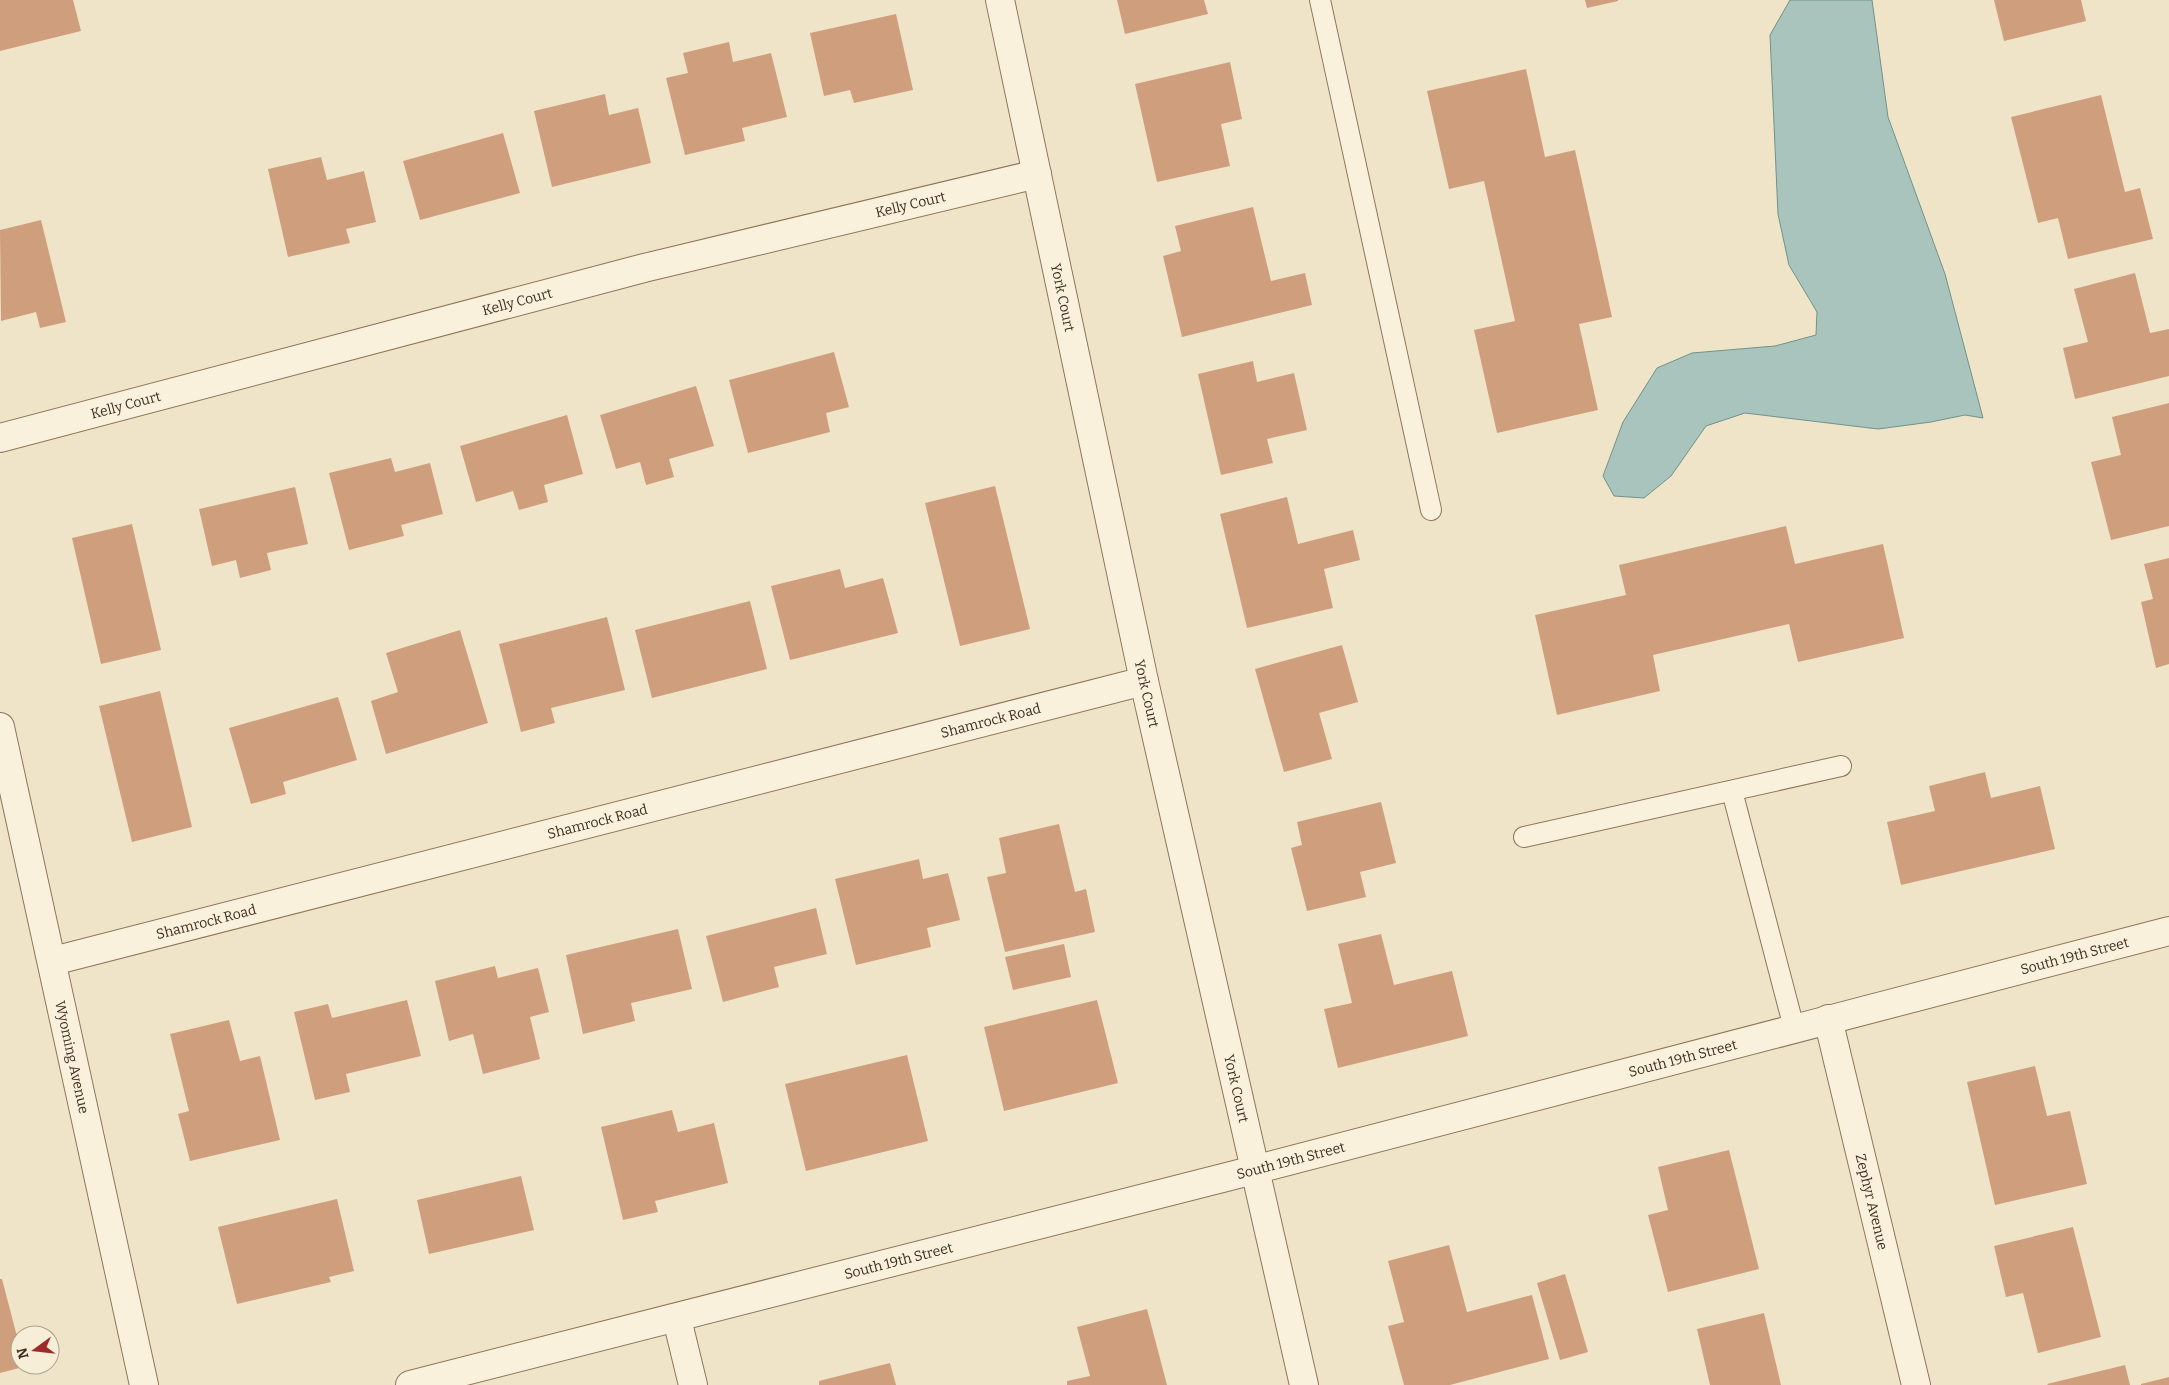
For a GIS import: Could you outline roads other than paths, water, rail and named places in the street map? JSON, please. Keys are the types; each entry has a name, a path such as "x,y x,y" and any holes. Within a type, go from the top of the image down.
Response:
{"street":[{"name":"York Court","path":"1000,0 1144,681 1304,1385"},
{"name":"Kelly Court","path":"0,438 644,268 1037,174"},
{"name":"Shamrock Road","path":"53,961 1144,681"},
{"name":"Wyoming Avenue","path":"0,727 53,961 144,1385"},
{"name":"South 19th Street","path":"410,1385 677,1319 2169,931"},
{"name":"Zephyr Avenue","path":"1828,1019 1916,1385"},
{"path":"677,1319 693,1385"}],"lane":[{"path":"1320,0 1431,510"},
{"path":"1524,837 1841,766"},
{"path":"1732,791 1794,1028"}],"water":[{"path":"1790,0 1872,0 1888,117 1945,274 1983,418 1965,415 1931,422 1878,429 1745,413 1706,426 1671,476 1644,498 1614,496 1603,476 1623,422 1657,368 1692,353 1775,346 1816,335 1817,312 1789,265 1778,214 1770,35"}]}
